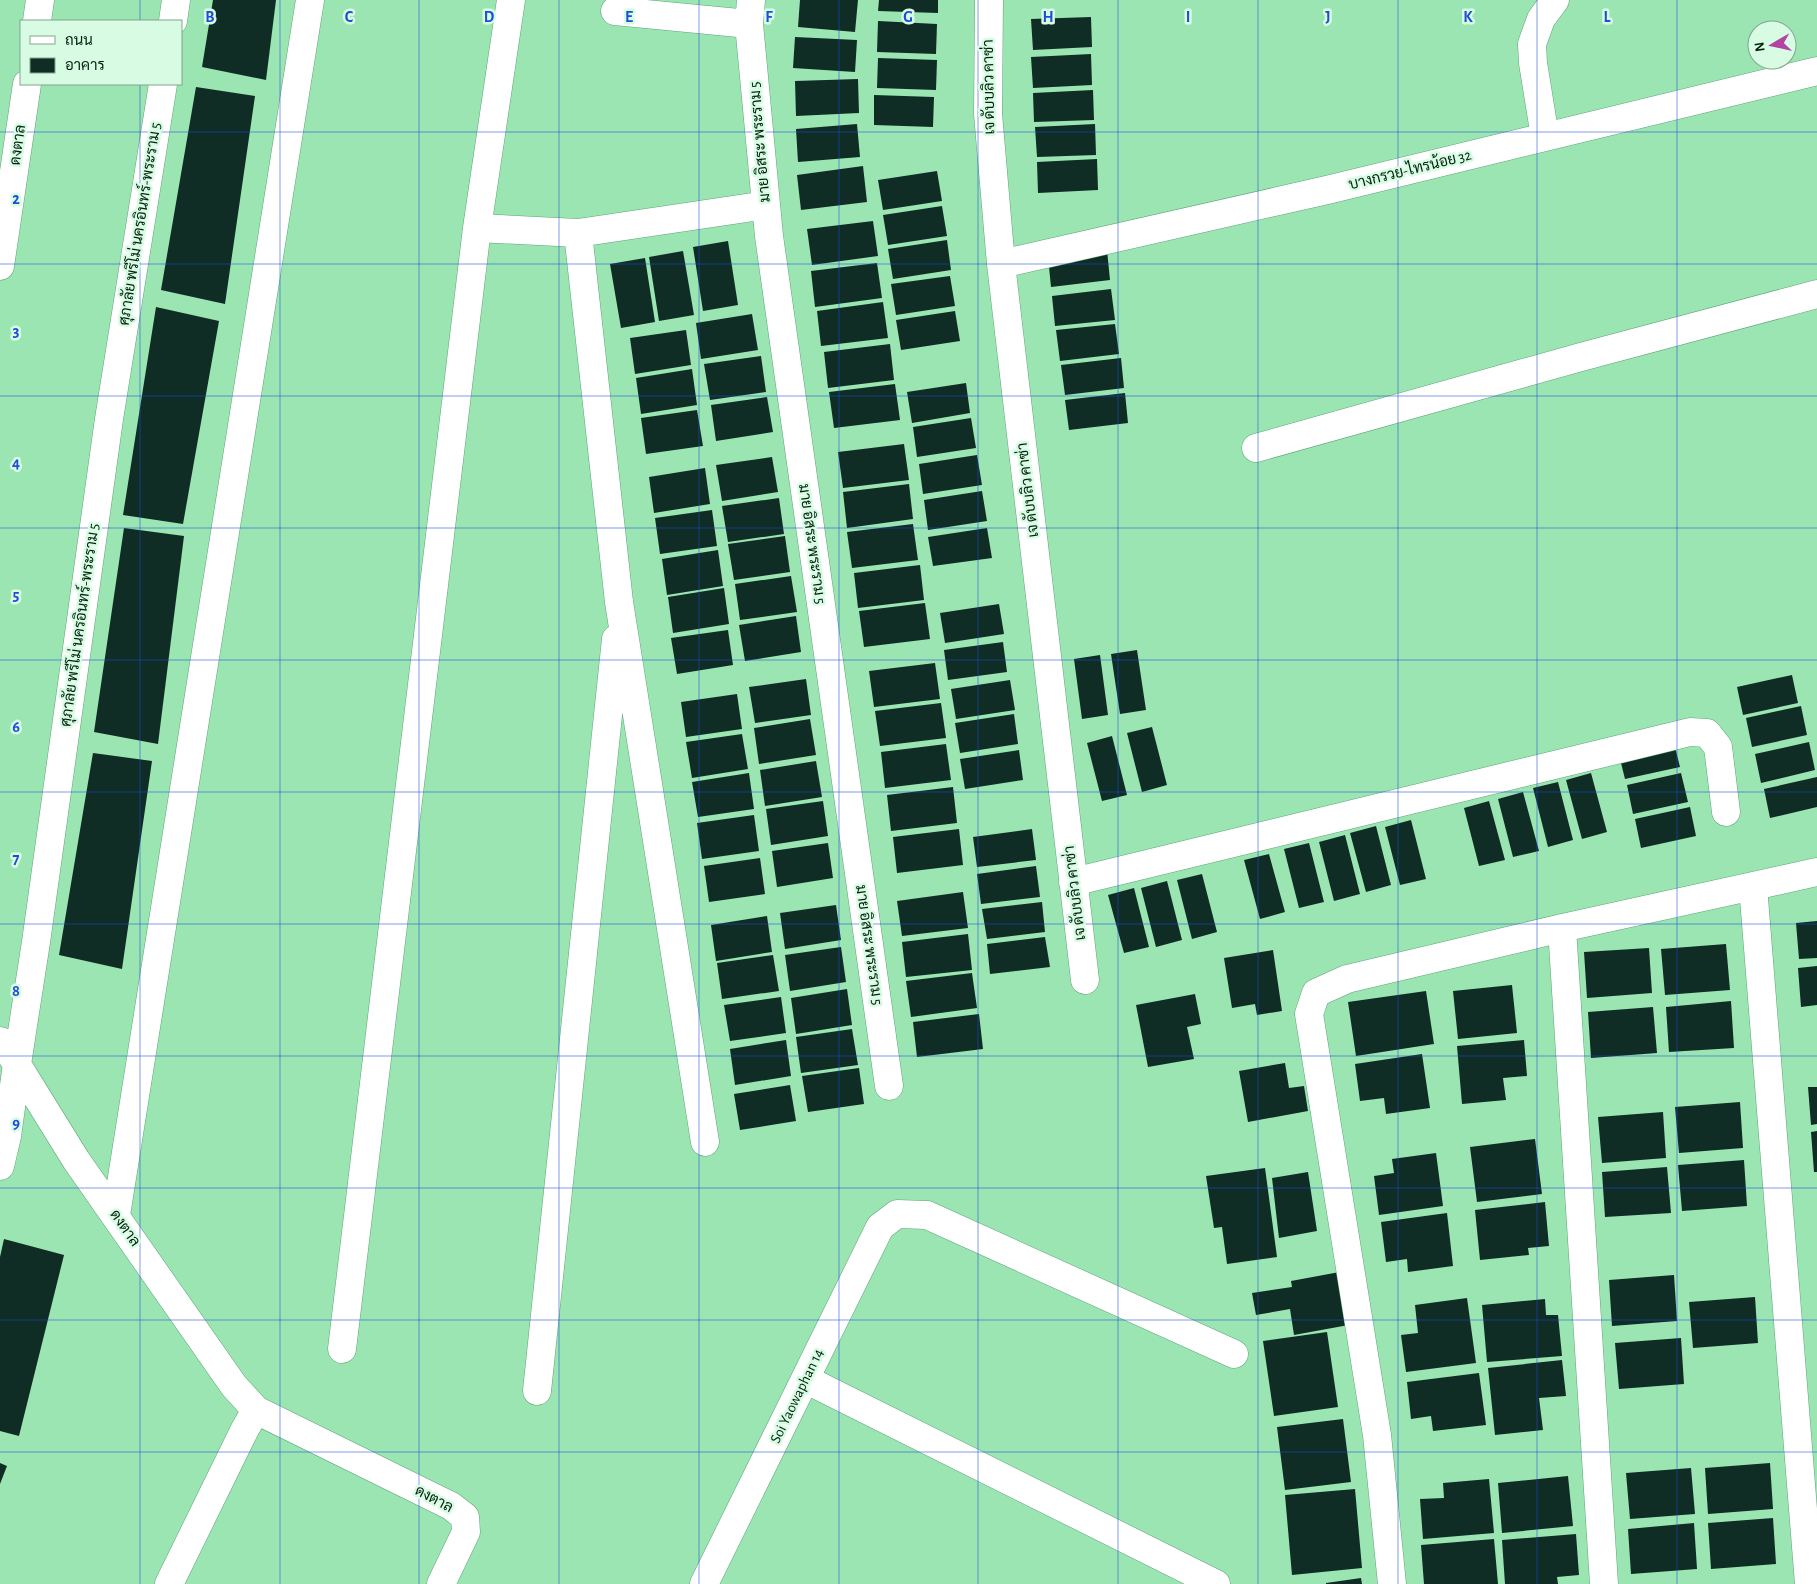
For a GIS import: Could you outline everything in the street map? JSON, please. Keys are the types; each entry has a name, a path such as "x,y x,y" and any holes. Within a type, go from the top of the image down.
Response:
{"street":[{"path":"36,20 40,0"},
{"path":"172,20 176,0"},
{"path":"116,1215 310,0"},
{"path":"342,1349 476,228 512,0"},
{"name":"เจ ดับบลิว คาซ่า","path":"989,0 988,114 1002,264 1085,980"},
{"path":"1545,137 1532,44 1541,19 1555,0"},
{"path":"616,11 750,12"},
{"name":"มาย อิสระ พระราม 5","path":"750,12 769,236 889,1086"},
{"name":"บางกรวย-ไทรน้อย 32","path":"1002,264 1327,190 1817,71"},
{"name":"ดงตาล","path":"0,266 27,85"},
{"name":"ศุภาลัย พรีโม่ นครอินทร์-พระราม 5","path":"0,1166 7,1136 16,1064 37,932 109,419 163,85"},
{"path":"476,228 578,233 766,205"},
{"path":"578,233 620,602 704,1142"},
{"path":"1256,448 1817,294"},
{"path":"537,1390 620,602"},
{"path":"1073,882 1690,732 1707,733 1718,747 1726,812"},
{"path":"1392,1584 1377,1435 1309,1014 1316,993 1347,979 1562,928 1817,872"},
{"path":"1753,886 1809,1584"},
{"path":"1562,928 1604,1584"},
{"name":"ดงตาล","path":"0,1041 3,1042 76,1160 234,1386 256,1410 452,1506 465,1517 466,1532 441,1584"},
{"name":"Soi Yaowaphan 14","path":"704,1584 880,1226 897,1214 927,1215 1234,1354"},
{"path":"805,1379 1216,1584"},
{"path":"169,1584 256,1410"}],"building":[{"path":"213,0 276,0 266,80 202,67"},
{"path":"800,0 858,0 855,32 798,27"},
{"path":"879,0 938,0 938,13 878,11"},
{"path":"1091,17 1092,47 1033,50 1031,19"},
{"path":"878,21 937,24 936,54 877,52"},
{"path":"795,37 857,40 855,72 793,68"},
{"path":"1091,54 1092,85 1033,88 1031,57"},
{"path":"878,58 937,60 936,90 877,88"},
{"path":"858,79 859,113 796,116 795,81"},
{"path":"196,87 255,96 225,304 161,290"},
{"path":"1093,90 1094,120 1034,122 1033,93"},
{"path":"874,95 934,97 933,127 874,125"},
{"path":"857,124 860,157 798,162 796,129"},
{"path":"1095,124 1096,155 1037,157 1035,127"},
{"path":"1097,159 1098,190 1038,193 1037,162"},
{"path":"863,166 867,202 801,210 797,175"},
{"path":"937,171 942,201 883,210 878,180"},
{"path":"942,206 947,236 888,245 883,215"},
{"path":"873,221 878,256 812,265 807,229"},
{"path":"947,240 951,270 893,279 888,249"},
{"path":"728,241 738,305 703,311 693,247"},
{"path":"1107,250 1110,280 1051,287 1048,257"},
{"path":"683,251 694,315 659,321 649,257"},
{"path":"645,258 655,322 621,328 610,264"},
{"path":"877,263 882,298 815,307 811,271"},
{"path":"950,276 955,306 896,315 891,284"},
{"path":"1111,289 1115,320 1055,326 1052,296"},
{"path":"883,302 888,338 821,346 817,311"},
{"path":"156,307 219,321 183,524 123,515"},
{"path":"955,311 960,341 901,350 896,320"},
{"path":"752,314 758,350 701,359 696,323"},
{"path":"1115,324 1119,354 1060,361 1056,330"},
{"path":"686,330 691,365 635,374 630,338"},
{"path":"890,344 894,380 828,388 824,352"},
{"path":"761,356 766,392 710,400 704,364"},
{"path":"1121,358 1124,388 1065,395 1061,365"},
{"path":"692,369 697,405 641,414 636,378"},
{"path":"966,383 970,413 912,423 907,392"},
{"path":"895,384 900,420 834,428 829,392"},
{"path":"1125,393 1128,423 1069,430 1065,400"},
{"path":"767,397 773,432 716,441 711,405"},
{"path":"697,410 703,446 646,454 641,418"},
{"path":"971,418 976,448 917,457 913,427"},
{"path":"904,444 909,480 843,488 838,452"},
{"path":"977,455 982,485 923,494 919,464"},
{"path":"772,457 778,492 722,501 716,465"},
{"path":"705,468 710,504 654,513 649,477"},
{"path":"909,484 913,519 847,528 843,492"},
{"path":"982,491 987,521 928,530 924,500"},
{"path":"779,498 784,534 728,542 722,506"},
{"path":"712,510 717,546 660,554 655,518"},
{"path":"913,524 918,560 852,568 847,532"},
{"path":"124,528 184,536 158,744 94,732"},
{"path":"987,528 992,558 933,566 928,537"},
{"path":"785,536 790,572 734,580 728,544"},
{"path":"718,550 723,586 667,595 662,559"},
{"path":"920,565 924,600 858,608 854,573"},
{"path":"791,576 797,612 740,620 735,584"},
{"path":"724,588 729,624 673,633 668,597"},
{"path":"925,603 930,639 864,647 859,611"},
{"path":"999,604 1004,634 945,643 940,613"},
{"path":"796,616 801,652 745,661 739,625"},
{"path":"728,630 733,665 677,674 671,638"},
{"path":"1003,642 1007,672 948,680 944,650"},
{"path":"1137,650 1146,710 1120,714 1111,654"},
{"path":"1100,655 1108,715 1082,719 1074,659"},
{"path":"935,663 940,699 874,707 869,671"},
{"path":"1792,675 1798,703 1743,715 1737,687"},
{"path":"806,679 811,715 755,723 749,687"},
{"path":"1010,680 1015,710 956,719 951,689"},
{"path":"737,694 742,729 686,737 681,702"},
{"path":"941,703 946,738 880,746 875,711"},
{"path":"1801,706 1807,735 1752,747 1746,718"},
{"path":"1014,714 1018,744 960,753 955,723"},
{"path":"810,719 816,755 759,764 754,728"},
{"path":"1152,727 1167,785 1142,792 1127,733"},
{"path":"742,734 748,769 692,778 686,742"},
{"path":"1112,736 1127,795 1102,801 1087,743"},
{"path":"1673,739 1680,767 1625,779 1618,751"},
{"path":"1809,742 1815,770 1761,783 1755,754"},
{"path":"946,744 951,780 885,788 881,752"},
{"path":"1019,750 1023,780 965,789 960,759"},
{"path":"93,753 152,761 122,969 59,955"},
{"path":"816,761 822,797 765,806 760,770"},
{"path":"749,773 754,809 698,817 692,782"},
{"path":"1591,773 1607,832 1582,839 1566,780"},
{"path":"1681,773 1688,802 1633,814 1627,785"},
{"path":"1817,777 1817,807 1770,818 1764,789"},
{"path":"1558,782 1573,840 1548,847 1533,788"},
{"path":"953,787 957,823 891,831 887,795"},
{"path":"1523,792 1539,851 1513,857 1498,799"},
{"path":"823,801 828,836 771,845 766,809"},
{"path":"1489,801 1505,860 1479,866 1464,808"},
{"path":"1690,807 1696,836 1641,848 1635,819"},
{"path":"754,815 759,851 702,859 697,823"},
{"path":"1411,820 1426,879 1400,885 1385,827"},
{"path":"1376,826 1391,885 1366,892 1350,833"},
{"path":"959,829 963,865 897,873 893,837"},
{"path":"1032,829 1036,860 977,867 973,837"},
{"path":"1345,835 1360,894 1334,901 1319,842"},
{"path":"828,843 833,878 777,887 772,851"},
{"path":"1309,843 1324,902 1299,908 1284,849"},
{"path":"1269,854 1285,912 1260,919 1244,860"},
{"path":"760,858 765,894 709,902 704,866"},
{"path":"1036,866 1040,897 981,904 977,874"},
{"path":"1202,874 1217,932 1192,939 1177,880"},
{"path":"1167,881 1182,940 1156,947 1141,888"},
{"path":"1134,888 1149,947 1124,953 1108,895"},
{"path":"963,892 968,928 902,936 897,901"},
{"path":"1042,902 1045,932 987,939 982,909"},
{"path":"836,905 841,940 785,949 780,913"},
{"path":"767,916 772,952 716,961 711,925"},
{"path":"1817,921 1817,958 1799,959 1796,923"},
{"path":"968,934 972,970 906,977 902,942"},
{"path":"1045,937 1050,967 990,974 987,944"},
{"path":"1726,944 1730,990 1665,995 1661,949"},
{"path":"841,947 846,982 790,991 785,955"},
{"path":"1649,948 1652,993 1587,998 1584,952"},
{"path":"1273,950 1282,1011 1257,1015 1255,1004 1232,1008 1224,958"},
{"path":"773,955 779,991 722,999 717,963"},
{"path":"1817,966 1817,1005 1801,1007 1798,968"},
{"path":"972,973 977,1008 911,1017 906,981"},
{"path":"1512,985 1517,1033 1458,1039 1453,991"},
{"path":"847,989 852,1025 796,1034 791,998"},
{"path":"1426,991 1434,1044 1356,1056 1348,1002"},
{"path":"1195,994 1201,1024 1187,1027 1194,1059 1148,1067 1136,1005"},
{"path":"781,997 786,1033 730,1041 724,1005"},
{"path":"1731,1001 1734,1048 1669,1052 1666,1007"},
{"path":"1653,1007 1657,1053 1591,1058 1588,1012"},
{"path":"979,1014 983,1049 917,1057 913,1022"},
{"path":"852,1029 858,1065 801,1073 796,1037"},
{"path":"786,1040 791,1076 735,1085 730,1049"},
{"path":"1524,1040 1527,1076 1503,1078 1506,1100 1462,1104 1457,1046"},
{"path":"1422,1054 1430,1108 1386,1114 1384,1098 1360,1101 1355,1064"},
{"path":"1285,1063 1289,1088 1304,1086 1308,1111 1248,1122 1239,1071"},
{"path":"859,1068 864,1104 808,1112 802,1076"},
{"path":"790,1085 796,1121 740,1130 734,1094"},
{"path":"1808,1087 1817,1087 1817,1124 1811,1125"},
{"path":"1740,1102 1743,1148 1679,1153 1675,1107"},
{"path":"1663,1112 1666,1158 1602,1163 1598,1117"},
{"path":"1817,1131 1817,1172 1814,1172 1811,1132"},
{"path":"1535,1139 1542,1194 1477,1202 1470,1147"},
{"path":"1436,1153 1443,1206 1379,1215 1374,1176 1394,1173 1392,1159"},
{"path":"1744,1160 1747,1206 1682,1211 1678,1165"},
{"path":"1667,1167 1671,1213 1605,1217 1602,1172"},
{"path":"1265,1168 1277,1257 1227,1264 1222,1227 1214,1228 1206,1176"},
{"path":"1308,1172 1317,1231 1279,1238 1272,1178"},
{"path":"1545,1202 1549,1246 1528,1248 1529,1255 1480,1260 1475,1210"},
{"path":"1447,1213 1453,1266 1408,1272 1407,1259 1386,1262 1381,1222"},
{"path":"4,1239 64,1255 19,1436 0,1431 0,1257"},
{"path":"1345,1271 1354,1324 1294,1335 1290,1309 1256,1315 1252,1293 1292,1287 1291,1281"},
{"path":"1674,1275 1677,1321 1612,1326 1609,1280"},
{"path":"1755,1297 1758,1343 1693,1348 1689,1302"},
{"path":"1467,1298 1476,1363 1406,1372 1401,1335 1418,1333 1415,1305"},
{"path":"1545,1299 1546,1315 1558,1315 1562,1356 1487,1362 1482,1305"},
{"path":"1327,1332 1338,1407 1274,1416 1263,1341"},
{"path":"1681,1338 1684,1384 1619,1389 1615,1343"},
{"path":"1562,1360 1566,1396 1539,1398 1543,1430 1495,1435 1488,1368"},
{"path":"1479,1373 1486,1425 1433,1431 1431,1416 1411,1419 1407,1382"},
{"path":"1343,1419 1351,1482 1285,1490 1277,1427"},
{"path":"0,1463 7,1466 0,1484"},
{"path":"1770,1463 1773,1509 1708,1514 1705,1468"},
{"path":"1691,1468 1695,1514 1630,1519 1626,1473"},
{"path":"1568,1476 1573,1526 1502,1533 1498,1483"},
{"path":"1489,1479 1494,1533 1423,1539 1420,1499 1444,1498 1443,1483"},
{"path":"1355,1489 1362,1568 1292,1575 1285,1495"},
{"path":"1773,1518 1776,1564 1711,1569 1708,1523"},
{"path":"1694,1523 1697,1569 1631,1574 1628,1529"},
{"path":"1576,1534 1579,1575 1557,1577 1558,1584 1505,1584 1502,1540"},
{"path":"1494,1539 1498,1584 1424,1584 1421,1545"},
{"path":"1361,1578 1362,1584 1326,1584 1326,1583"}]}
